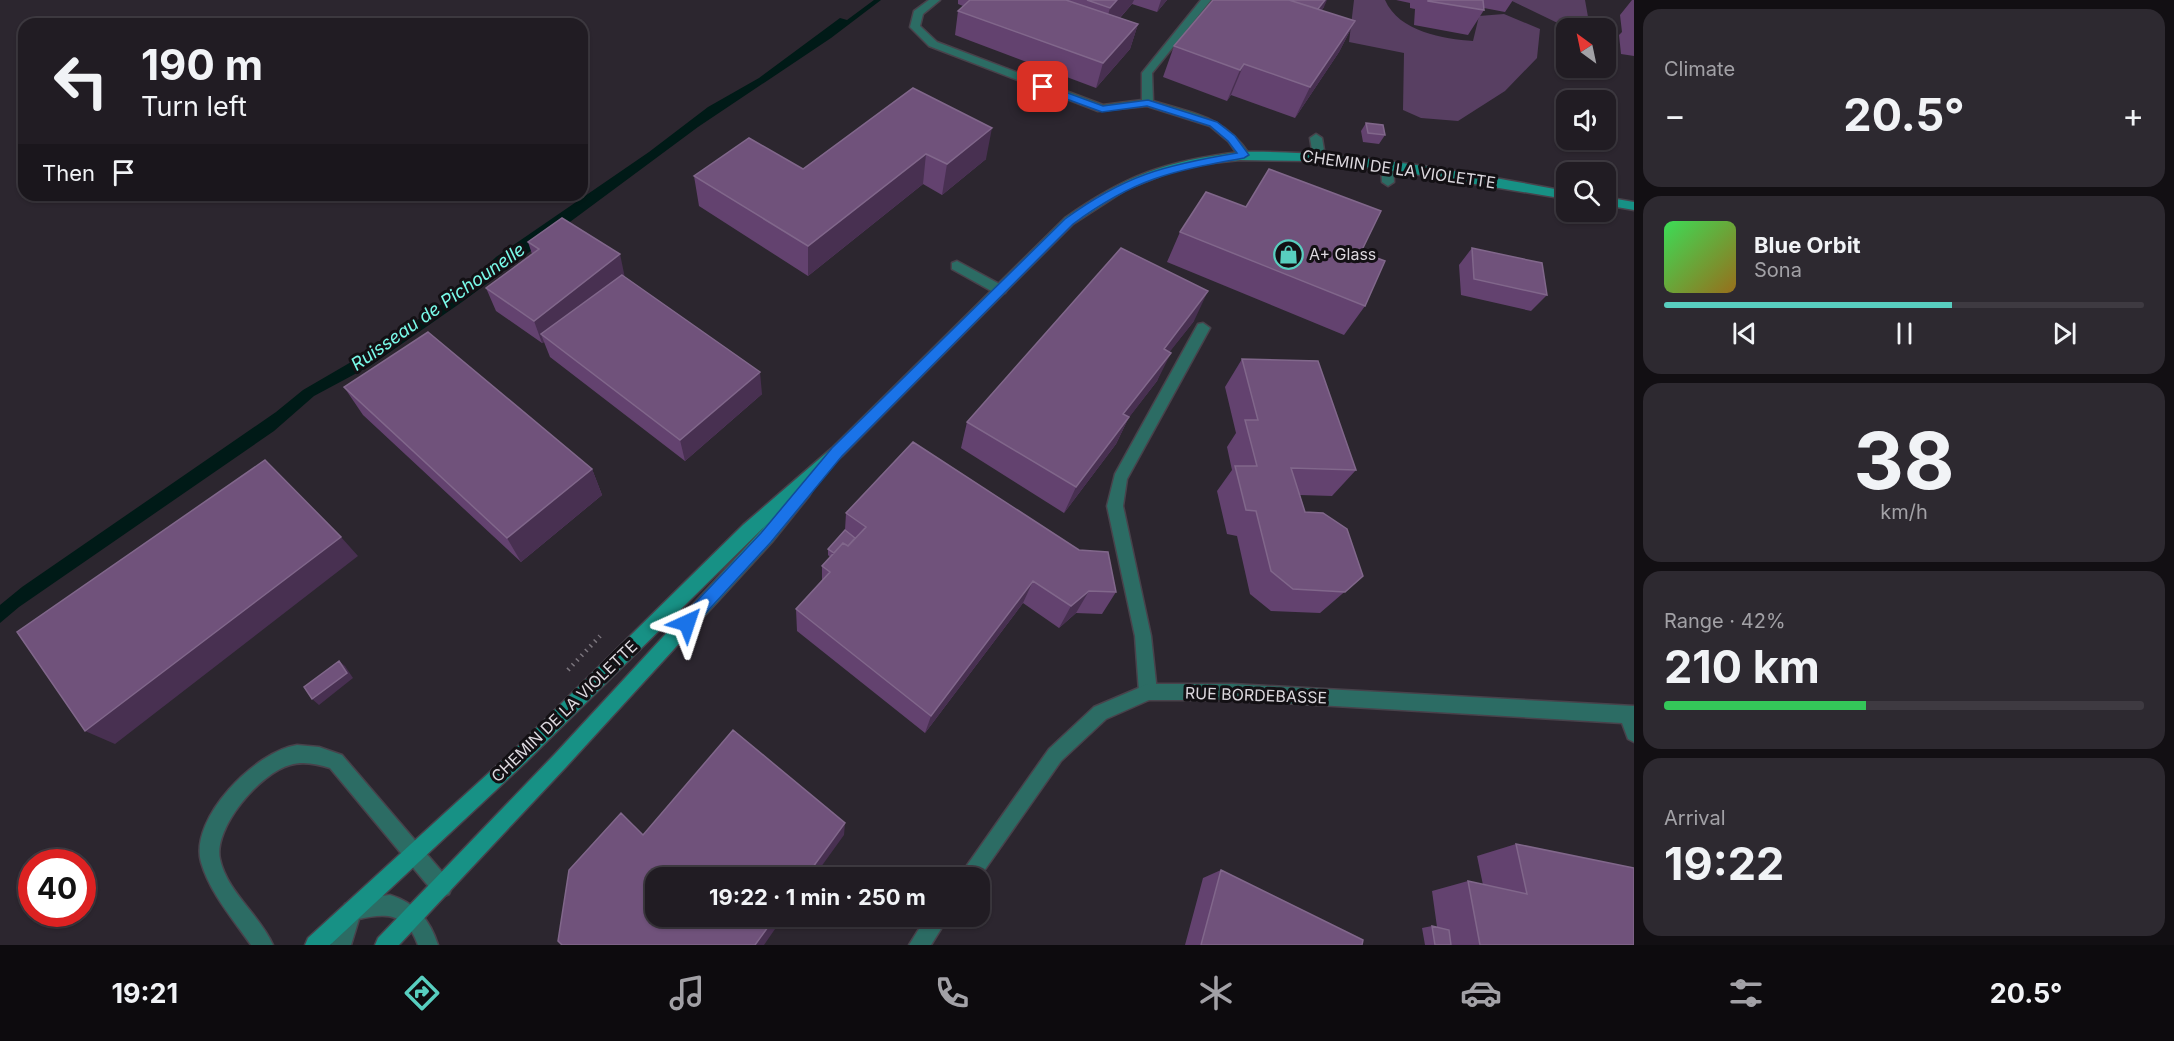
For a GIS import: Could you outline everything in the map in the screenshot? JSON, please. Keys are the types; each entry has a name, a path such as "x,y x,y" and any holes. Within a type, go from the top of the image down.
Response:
{"street":[{"path":"934,0 918,13 915,27 933,44 1102,109 1148,103 1214,124 1232,138 1244,155"},
{"path":"1148,103 1147,73 1206,0"},
{"path":"1316,138 1319,156"},
{"name":"CHEMIN DE LA VIOLETTE","path":"315,945 520,756 749,530 837,452 1069,221 1102,197 1131,182 1167,170 1244,155 1319,156 1388,165 1556,193"},
{"path":"1388,165 1388,182"},
{"path":"1616,203 1634,206"},
{"path":"957,266 1000,290"},
{"path":"1148,692 1143,636 1115,506 1120,478 1203,328"},
{"name":"CHEMIN DE LA VIOLETTE","path":"385,945 442,887 766,537 837,452"},
{"name":"RUE BORDEBASSE","path":"976,867 1055,755 1100,713 1148,692 1232,692 1631,715"},
{"path":"1631,715 1634,733"},
{"path":"263,945 216,876 209,850 219,821 238,793 266,768 288,756 310,753 336,761 442,887"},
{"path":"341,945 352,911 390,905 413,918 428,945"},
{"path":"919,945 931,927"}],"path":[{"path":"564,678 572,663 605,632"}],"shaded area":[{"path":"1354,0 1385,0 1392,11 1411,27 1436,36 1461,40 1473,41 1479,16 1504,14 1540,29 1537,58 1505,91 1458,121 1421,118 1403,110 1404,53 1349,42"},
{"path":"1510,0 1585,0 1588,18 1556,18 1556,22"}],"water":[{"name":"Ruisseau de Pichounelle","path":"874,0 881,0 831,38 698,127 462,302 370,366 314,396 274,431 19,607 0,623 0,605 22,587 276,412 303,390 370,351 457,294 496,257 578,201 588,201 588,194 649,152 708,107 759,78 840,18 847,20"}],"building":[{"path":"970,0 1066,0 1138,24 1103,63 958,11"},
{"path":"1087,0 1117,0 1110,8"},
{"path":"1213,0 1289,0 1355,21 1310,87 1244,64 1240,70 1174,46"},
{"path":"1289,0 1325,0 1318,9"},
{"path":"1483,0 1484,10 1428,1"},
{"path":"913,88 992,128 947,164 926,154 808,246 694,176 749,138 803,169"},
{"path":"1366,123 1383,125 1385,135 1368,133"},
{"path":"1269,169 1381,211 1361,252 1385,261 1365,306 1180,232 1206,192 1246,207"},
{"path":"562,218 620,254 534,321 486,288 539,249 528,242"},
{"path":"1121,248 1208,291 1164,349 1171,353 1123,414 1129,417 1076,487 967,422"},
{"path":"1472,248 1542,263 1547,295 1474,279"},
{"path":"622,275 760,372 680,440 541,334"},
{"path":"428,332 592,469 507,538 344,387"},
{"path":"1242,359 1318,361 1356,470 1291,468 1305,512 1323,513 1347,529 1363,576 1345,592 1293,589 1271,571 1256,511 1246,510 1235,466 1257,466 1245,420 1258,420"},
{"path":"913,442 1079,550 1108,552 1116,592 1089,591 1071,606 1033,581 931,716 796,609 830,572 822,566 843,543 848,546 866,527 846,513"},
{"path":"265,460 341,537 85,731 17,632"},
{"path":"845,530 855,538 848,546 843,543 834,553 828,549"},
{"path":"339,661 347,673 312,699 304,687"},
{"path":"733,730 845,823 813,867 645,867 645,927 768,927 755,945 562,945 558,941 569,870 621,813 643,835"},
{"path":"1516,844 1634,868 1634,945 1480,945 1468,881 1527,894"},
{"path":"1221,870 1363,940 1362,945 1201,945"},
{"path":"1432,926 1449,930 1451,945 1435,945"}],"place":[{"name":"A+ Glass","path":"1288,254"}],"route":[{"path":"687,623 766,537 837,452 1069,221 1102,197 1131,182 1182,165 1244,155 1232,138 1214,124 1148,103 1102,109 1043,87"}]}
